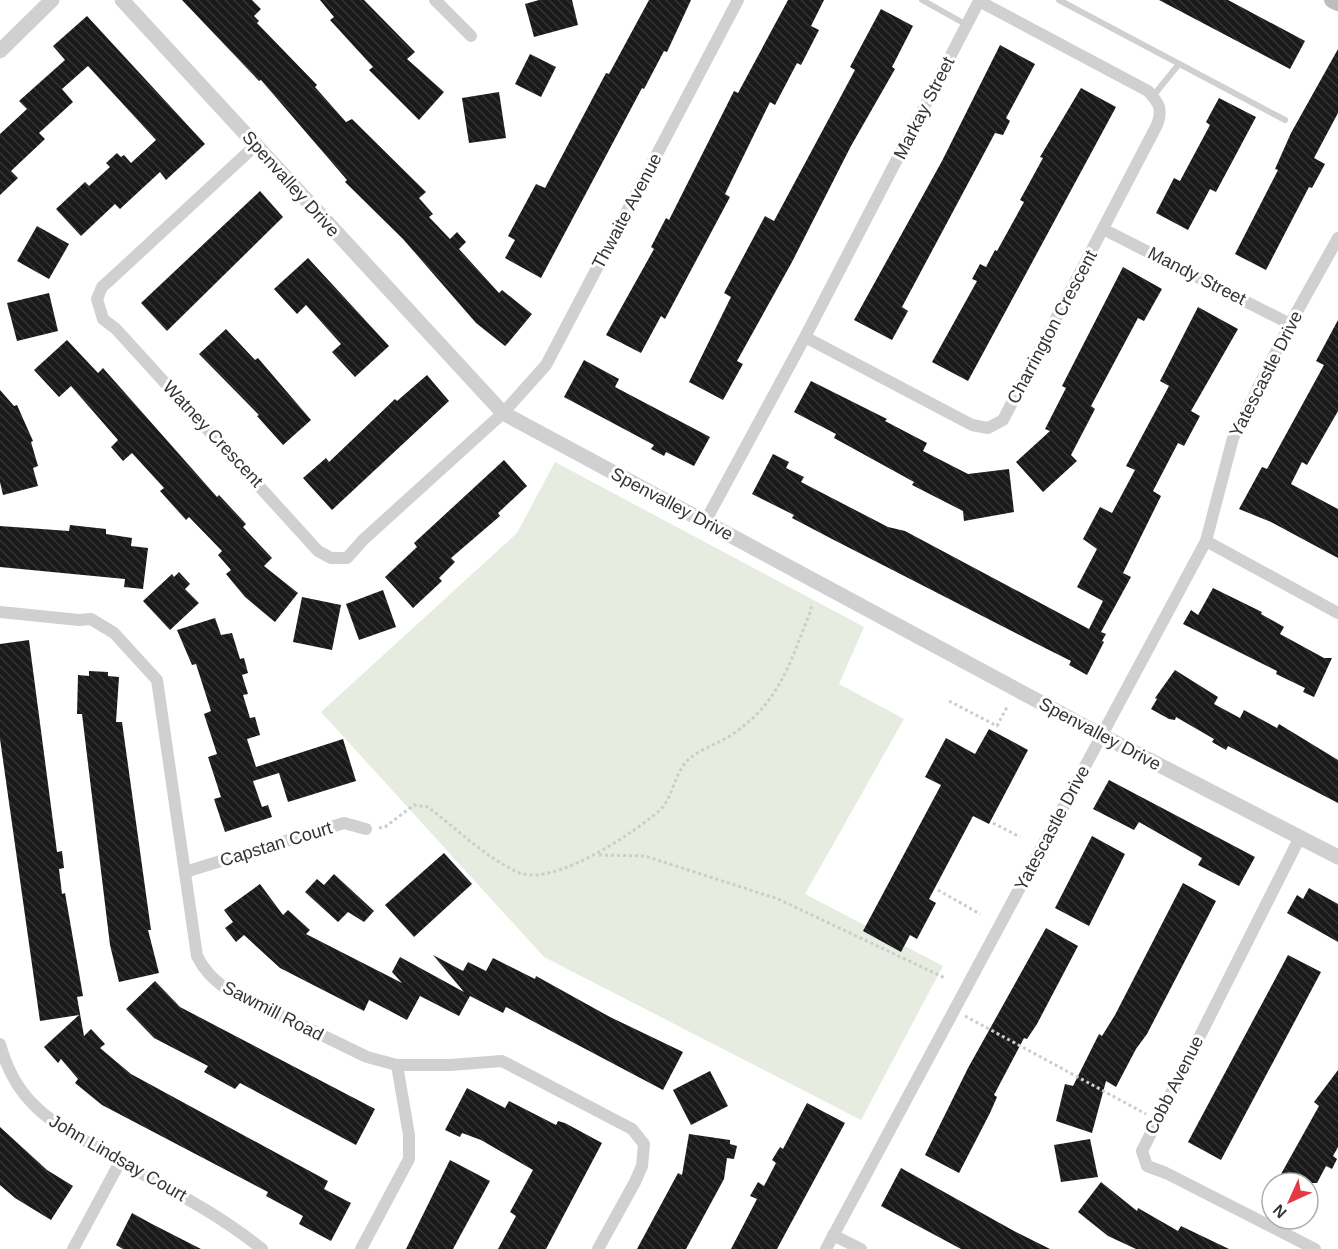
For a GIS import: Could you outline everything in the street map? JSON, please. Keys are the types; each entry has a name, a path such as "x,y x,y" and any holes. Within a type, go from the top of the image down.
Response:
{"main road":[{"path":"1332,0 1338,3"}],"street":[{"path":"0,51 52,0"},
{"name":"Spenvalley Drive","path":"122,0 504,413 1101,735 1338,857"},
{"path":"435,0 471,36"},
{"name":"Thwaite Avenue","path":"504,413 550,357 738,0"},
{"name":"Markay Street","path":"705,522 805,337 980,1 1153,96"},
{"path":"1103,229 1157,125 1161,108 1153,96"},
{"name":"Watney Crescent","path":"256,145 102,287 97,299 103,319 110,322 318,551 331,558 347,558 363,540 504,413"},
{"name":"Charrington Crescent","path":"805,337 953,416 972,425 988,428 1004,420 1103,229"},
{"name":"Mandy Street","path":"1103,229 1290,324"},
{"name":"Yatescastle Drive","path":"826,1249 1206,541 1233,438 1290,324 1338,238"},
{"path":"1206,541 1338,613"},
{"name":"Sawmill Road","path":"0,612 79,620 91,619 114,633 157,680 197,956 212,978 225,988 367,1057 397,1065 450,1065 502,1061 632,1129 644,1144 642,1166 598,1249"},
{"name":"Capstan Court","path":"185,872 344,823 366,829"},
{"name":"Cobb Avenue","path":"1300,837 1156,1119 1142,1151 1147,1166 1155,1172 1166,1173 1315,1249"},
{"name":"John Lindsay Court","path":"0,1044 12,1075 32,1103 56,1123 120,1162 202,1207 262,1249"},
{"path":"361,1249 409,1159 409,1135 397,1065"},
{"path":"74,1249 120,1162"},
{"path":"833,1235 861,1249"}],"lane":[{"path":"922,0 967,25"},
{"path":"1059,0 1285,120"},
{"path":"1153,96 1179,64"}],"path":[{"path":"366,829 385,827 414,805 428,807 500,862 523,874 544,874 597,855 637,830 663,806 679,770 690,758 737,732 765,709 785,675 811,609 811,603"},
{"path":"949,701 997,726 1007,707"},
{"path":"993,823 1020,837"},
{"path":"597,855 645,856 778,899 945,978"},
{"path":"938,890 980,914"},
{"path":"965,1016 1156,1119"}],"shaded area":[{"path":"555,462 864,627 839,684 904,719 805,894 943,966 861,1120 544,957 321,712 517,533"}],"building":[{"path":"182,0 252,0 261,9 254,16 259,21 257,23 317,85 315,87 346,122 352,119 426,192 419,198 433,214 429,217 450,239 457,232 466,242 459,249 499,293 502,290 532,314 505,346 476,323 403,239 345,182 347,180 261,80 259,81"},
{"path":"320,0 364,0 415,52 407,59 444,92 419,120 369,70 373,67 330,20 334,17"},
{"path":"539,0 572,0 578,25 534,37 525,4"},
{"path":"649,0 691,0 667,52 664,51 644,89 642,88 541,278 505,258 515,240 508,236 536,184 545,188 606,73 609,74"},
{"path":"788,0 824,0 811,26 819,30 801,65 797,63 775,105 770,102 725,194 730,197 665,319 661,316 641,353 606,335 654,249 651,247 666,218 669,220 734,91 738,93"},
{"path":"1159,0 1228,0 1305,41 1290,69"},
{"path":"881,9 913,26 892,67 895,69 851,146 792,262 737,361 743,364 723,400 689,382 731,297 724,293 765,216 774,221 855,70 850,67"},
{"path":"87,16 205,144 166,180 160,172 120,209 115,204 81,236 56,209 85,182 89,186 110,167 106,163 117,153 121,157 124,155 131,163 156,140 88,66 62,89 73,102 39,133 45,139 11,171 18,178 0,195 0,134 27,109 19,101 65,60 53,46"},
{"path":"1000,45 1035,64 1006,118 1010,121 1003,135 995,133 902,307 908,311 892,340 854,320 942,161"},
{"path":"1338,49 1338,113 1314,158 1325,164 1312,188 1309,187 1266,270 1235,254 1278,170 1275,169 1291,133"},
{"path":"530,54 556,67 541,97 515,84"},
{"path":"1081,88 1116,107 968,381 932,362 977,281 972,279 980,264 986,267 995,250 997,251 1024,202 1020,200 1043,158 1040,157"},
{"path":"499,92 506,138 469,143 462,98"},
{"path":"1219,98 1256,117 1216,192 1210,189 1188,230 1156,213 1174,178 1180,181 1210,125 1206,122"},
{"path":"260,191 283,217 167,331 141,303"},
{"path":"37,226 69,244 49,279 17,261"},
{"path":"308,258 389,346 355,377 332,352 341,344 306,305 297,314 274,289"},
{"path":"1123,267 1162,289 1144,321 1138,318 1091,406 1095,409 1071,455 1077,461 1043,492 1016,462 1050,431 1045,429 1066,388 1062,386"},
{"path":"49,293 58,331 17,341 7,303"},
{"path":"1198,307 1238,329 1191,411 1200,416 1184,446 1178,443 1153,491 1161,496 1123,573 1131,577 1101,632 1106,634 1102,641 1104,642 1087,675 1069,665 1071,661 832,539 792,518 794,515 752,494 773,454 789,462 786,468 804,477 801,482 888,527 905,531 1089,629 1103,601 1077,587 1097,549 1083,539 1100,507 1112,513 1135,470 1126,466 1169,386 1160,381"},
{"path":"1338,320 1338,411 1307,465 1302,462 1291,484 1338,509 1338,558 1271,522 1239,509 1262,467 1267,469 1324,365 1316,361"},
{"path":"226,329 255,360 258,358 311,420 283,445 257,416 259,415 199,354"},
{"path":"67,340 98,373 103,368 217,497 219,495 246,524 243,527 272,558 264,566 298,593 275,622 245,597 226,574 231,570 218,555 222,551 189,517 186,520 160,491 164,488 132,453 123,461 111,447 118,440 71,386 59,397 34,370"},
{"path":"584,360 619,379 615,387 710,437 694,466 666,452 664,456 651,449 654,445 564,397"},
{"path":"427,375 449,401 332,510 303,478 326,458 329,462 395,399 397,401"},
{"path":"811,381 887,419 885,421 927,443 923,451 968,474 1009,469 1014,512 964,521 963,511 912,485 914,482 834,438 836,434 794,412"},
{"path":"0,390 14,406 17,405 33,441 31,442 38,466 33,468 38,486 3,495 0,482"},
{"path":"504,460 527,486 498,513 500,516 451,558 455,562 439,578 442,581 413,608 385,577 417,547 414,543"},
{"path":"70,525 106,529 106,534 132,538 131,546 148,548 143,589 124,587 125,579 0,567 0,526 69,531"},
{"path":"179,572 190,584 185,589 199,603 170,630 143,601 172,574 174,577"},
{"path":"1213,588 1262,612 1261,614 1284,627 1280,634 1324,658 1332,658 1314,697 1303,692 1305,688 1276,674 1277,671 1183,624 1191,610 1198,615"},
{"path":"383,590 396,627 359,640 346,604"},
{"path":"302,597 341,605 332,650 293,642"},
{"path":"215,618 221,635 232,633 240,659 244,658 248,673 242,675 248,694 243,695 250,718 255,717 260,735 247,739 256,767 343,739 356,781 288,802 279,773 253,781 262,807 268,805 272,817 225,832 214,799 221,797 208,757 217,754 204,714 211,711 196,664 192,665 177,630"},
{"path":"29,640 57,852 62,851 64,868 59,869 62,894 65,893 83,996 77,997 84,1036 91,1029 105,1044 100,1048 131,1074 328,1181 324,1189 351,1203 331,1241 299,1224 303,1216 266,1196 268,1192 102,1105 75,1083 78,1079 61,1059 58,1063 44,1047 79,1015 40,1021 0,739 0,644"},
{"path":"1175,670 1218,697 1214,704 1240,718 1244,710 1277,728 1279,724 1338,760 1338,803 1228,746 1226,750 1212,742 1214,739 1176,717 1175,720 1169,719 1151,709 1157,699 1155,698"},
{"path":"89,671 108,672 108,676 119,677 116,722 122,722 151,930 148,930 159,973 119,982 110,945 82,714 77,714 78,675 89,676"},
{"path":"989,729 1028,750 989,824 973,816 929,899 936,903 917,939 910,935 901,952 863,931 941,785 925,777 946,738 975,754"},
{"path":"1109,780 1255,857 1239,886 1198,865 1202,858 1139,822 1134,830 1093,809"},
{"path":"1092,836 1125,854 1089,926 1055,908"},
{"path":"444,853 472,884 414,937 385,905"},
{"path":"334,874 374,911 364,922 348,912 338,922 305,892 317,879 324,885"},
{"path":"1183,883 1216,901 1147,1034 1136,1049 1116,1087 1106,1081 1092,1133 1056,1121 1065,1084 1073,1086 1099,1034 1102,1036 1115,1015"},
{"path":"260,884 283,915 288,910 310,930 306,934 402,983 392,972 400,957 464,992 433,955 463,971 468,962 486,971 493,958 535,979 536,976 610,1017 683,1052 663,1090 506,1007 503,1013 470,996 459,1016 420,996 407,1020 369,1000 364,1011 280,968 244,935 236,942 225,928 233,922 224,910"},
{"path":"1309,888 1338,904 1338,942 1287,913 1297,895 1303,899"},
{"path":"1046,928 1078,946 1037,1024 1027,1039 1024,1038 994,1095 997,1097 990,1113 959,1173 925,1155 968,1068"},
{"path":"1288,955 1321,972 1221,1160 1188,1142"},
{"path":"155,981 180,1007 375,1109 356,1145 240,1083 235,1089 204,1072 208,1066 154,1038 126,1009"},
{"path":"1338,1070 1338,1147 1333,1156 1337,1159 1332,1169 1326,1166 1320,1177 1320,1171 1283,1171 1319,1106 1314,1102"},
{"path":"710,1071 728,1106 691,1125 673,1090"},
{"path":"467,1088 505,1108 509,1101 556,1125 558,1121 565,1123 602,1143 546,1249 498,1249 516,1216 510,1212 533,1170 481,1140 462,1133 460,1137 445,1130"},
{"path":"807,1103 845,1123 777,1249 731,1249 757,1199 750,1196 758,1182 764,1186 776,1163 772,1160 780,1147 783,1149"},
{"path":"0,1127 47,1170 73,1186 51,1220 15,1198 0,1185"},
{"path":"689,1134 730,1140 730,1144 737,1146 734,1159 727,1158 724,1179 686,1249 637,1249 678,1173 682,1175"},
{"path":"1090,1139 1098,1177 1061,1182 1054,1145"},
{"path":"450,1160 490,1181 453,1249 406,1249"},
{"path":"901,1168 1050,1249 961,1249 881,1206"},
{"path":"1101,1182 1137,1211 1138,1208 1178,1231 1181,1226 1229,1249 1136,1249 1108,1236 1078,1212"},
{"path":"132,1213 201,1249 123,1249 116,1245"}]}
